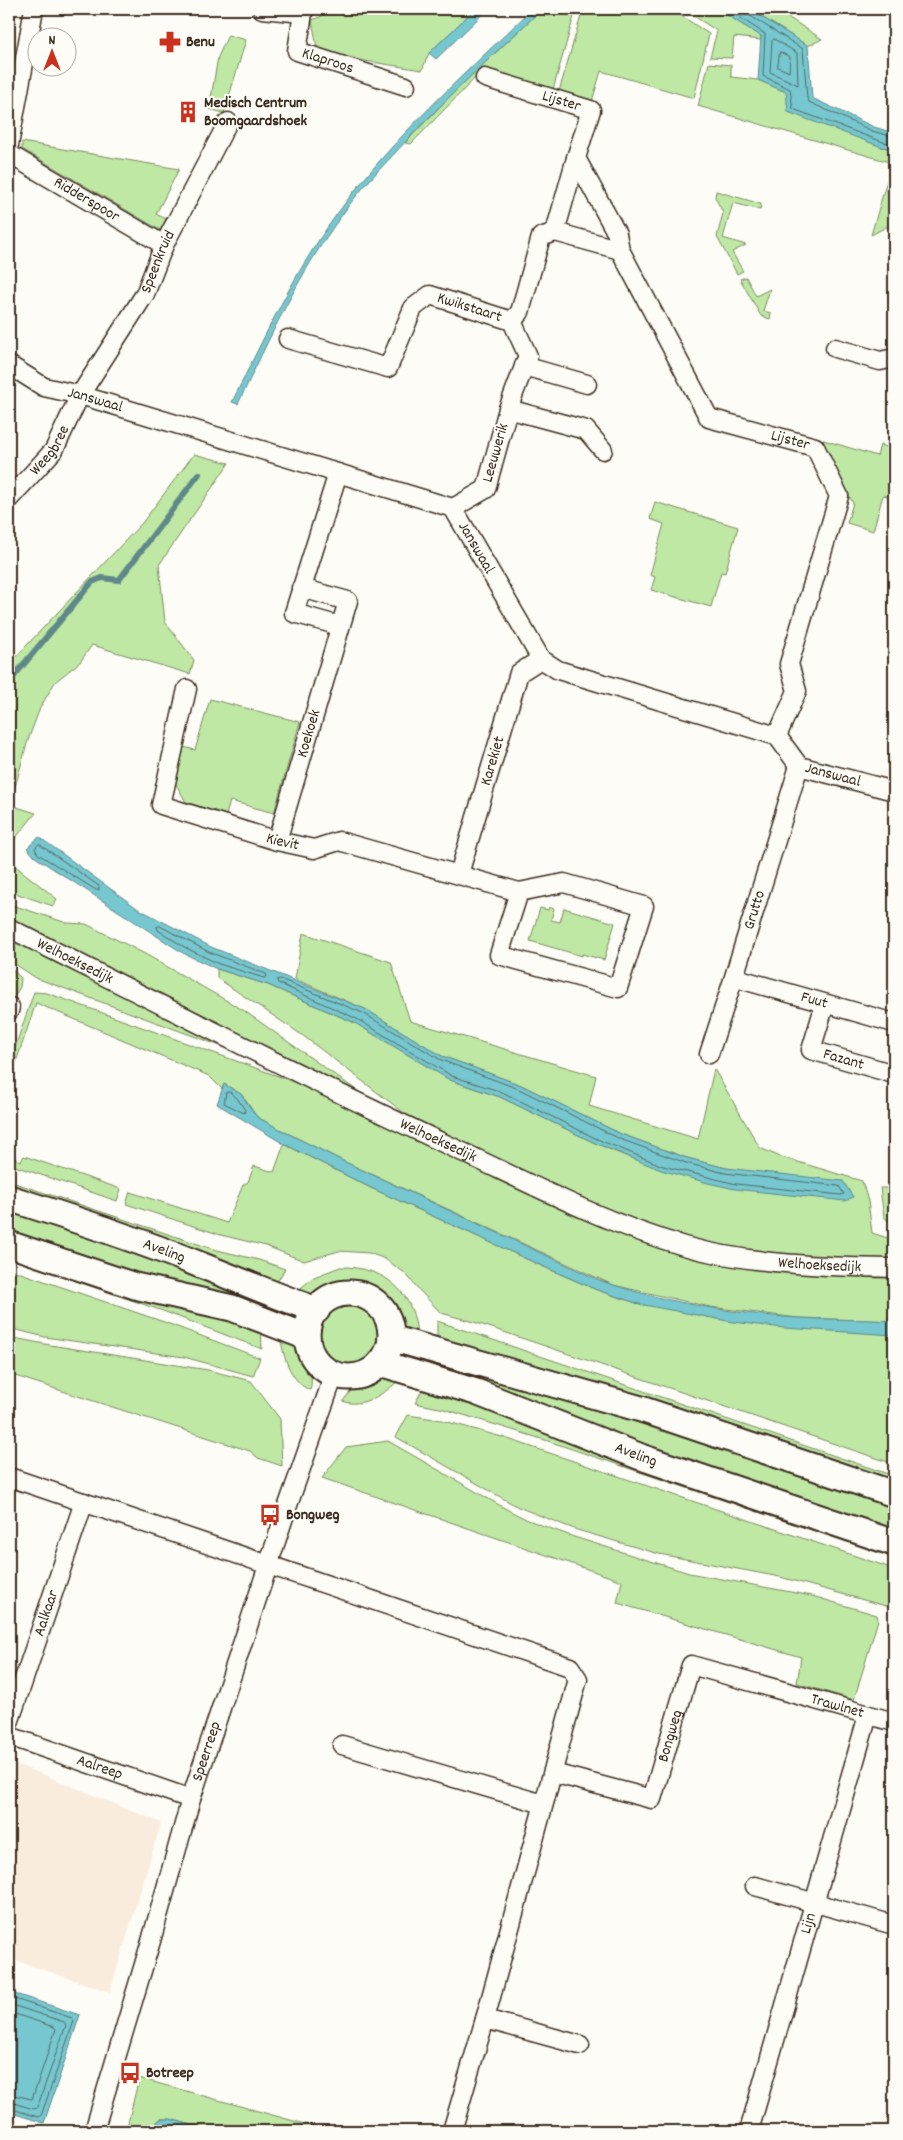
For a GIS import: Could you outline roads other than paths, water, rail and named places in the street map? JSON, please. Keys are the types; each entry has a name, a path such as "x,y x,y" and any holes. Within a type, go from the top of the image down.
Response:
{"main road":[{"name":"Aveling","path":"9,1198 106,1229 204,1266 275,1296 317,1310"},
{"path":"9,1244 135,1286 232,1308 307,1337"},
{"path":"352,1293 368,1297 375,1302 386,1314 392,1338 388,1351 380,1363 359,1376 334,1375 326,1371 314,1360 308,1345 307,1337 310,1323 317,1310 322,1304 336,1295 352,1293"},
{"path":"392,1338 641,1409 894,1494"},
{"name":"Aveling","path":"380,1363 476,1392 641,1457 894,1543"}],"street":[{"path":"9,145 34,9"},
{"name":"Klaproos","path":"262,9 303,13 297,51 406,86"},
{"name":"Lijster","path":"485,78 591,110 555,232"},
{"name":"Speenkruid","path":"80,396 145,294 164,244 228,122"},
{"name":"Ridderspoor","path":"9,154 164,244"},
{"name":"Lijster","path":"576,158 617,234 620,250 708,418 815,447 839,496 789,664 797,691 777,736"},
{"path":"512,321 520,312 541,238 555,232 620,250"},
{"name":"Kwikstaart","path":"288,339 388,368 413,308 430,295 512,321 526,361"},
{"path":"835,348 880,361 894,358"},
{"path":"526,361 587,384"},
{"name":"Leeuwerik","path":"453,508 486,489 508,409 526,361"},
{"name":"Janswaal","path":"9,365 44,387 80,396 453,508 541,659 558,670 777,736 799,766 894,791"},
{"name":"Weegbree","path":"9,499 54,450 80,396"},
{"name":"Leeuwerik","path":"508,409 586,430 603,450"},
{"path":"338,473 294,613 340,626"},
{"name":"Koekoek","path":"277,840 348,601 301,588"},
{"name":"Karekiet","path":"459,874 519,673 541,659"},
{"name":"Kievit","path":"187,689 161,805 277,840 314,849 339,840 519,892 564,883 644,906 618,988 499,955 519,892"},
{"name":"Grutto","path":"709,1054 734,980 799,766"},
{"name":"Welhoeksedijk","path":"9,928 329,1090 568,1201 635,1230 686,1246 756,1259 860,1268 894,1268"},
{"name":"Fuut","path":"734,980 736,978 894,1023"},
{"name":"Fazant","path":"825,1004 811,1050 894,1074"},
{"name":"Speerreep","path":"94,2131 191,1799 268,1564 334,1375"},
{"path":"9,1477 570,1667 578,1679 452,2131"},
{"name":"Aalkaar","path":"9,1724 84,1502"},
{"name":"Bongweg","path":"553,1774 652,1799 691,1665 781,1690"},
{"name":"Trawlnet","path":"781,1690 894,1722"},
{"name":"Lijn","path":"749,2131 868,1715"},
{"name":"Aalreep","path":"9,1736 191,1799"},
{"path":"342,1745 543,1804"},
{"path":"755,1886 894,1925"},
{"path":"484,2019 580,2045"}],"water":[{"path":"475,9 488,9 436,59 429,53"},
{"path":"532,9 542,9 425,121 374,175 349,205 326,237 298,283 238,404 232,402 293,282 321,236 358,186 430,107"},
{"path":"717,9 749,9 808,46 812,98 874,127 894,133 894,149 882,147 788,112 786,92 758,80 761,36"},
{"path":"39,837 137,908 211,947 365,1009 442,1056 521,1085 621,1134 687,1158 726,1168 843,1181 853,1197 845,1201 735,1189 661,1170 595,1143 500,1097 450,1080 355,1023 268,985 217,969 183,953 35,857 27,848"},
{"path":"224,1084 241,1094 257,1117 287,1133 599,1280 646,1294 723,1310 798,1318 894,1321 894,1335 784,1328 733,1322 639,1304 597,1290 369,1187 284,1144 217,1104"},
{"path":"9,1992 80,2015 44,2123 9,2112"},
{"path":"160,2119 170,2119 214,2131 150,2131"}],"waterway":[{"path":"9,682 92,582 102,578 119,580 199,474"}],"place":[{"name":"Benu","path":"170,42"},
{"name":"Medisch Centrum Boomgaardshoek","path":"188,112"},
{"name":"Bongweg","path":"270,1515"},
{"name":"Botreep","path":"130,2073"}]}
